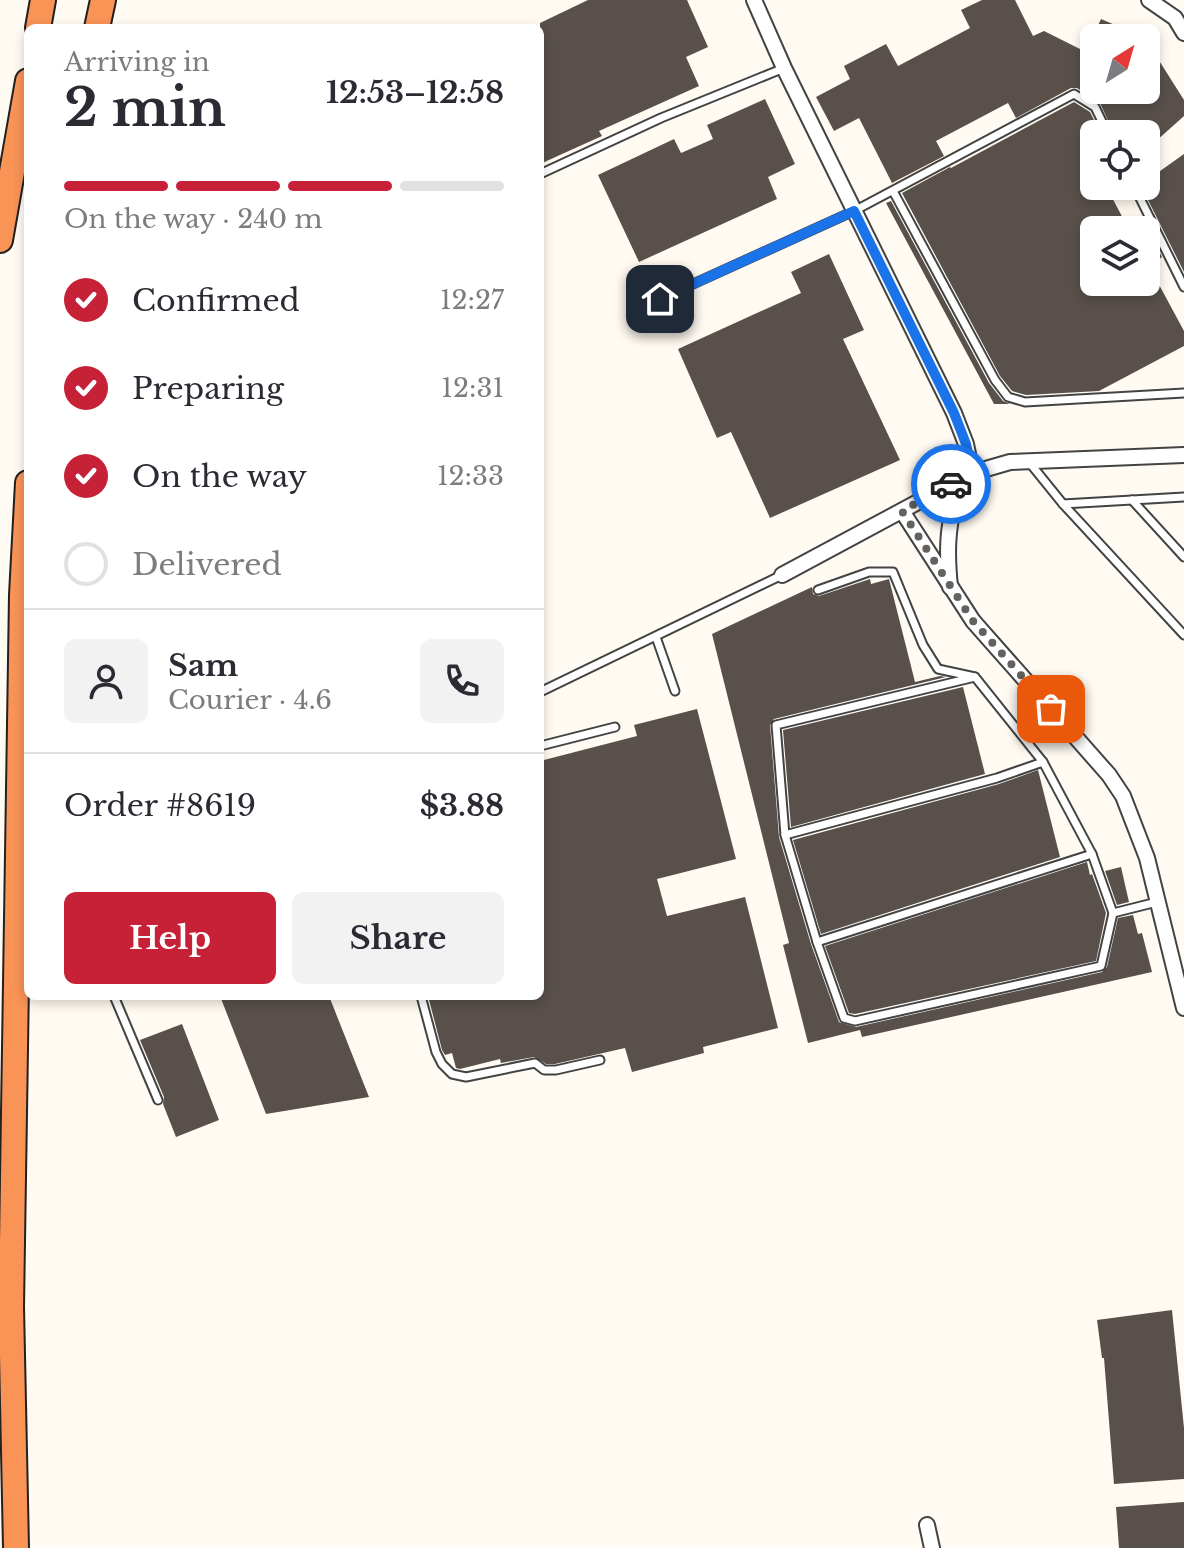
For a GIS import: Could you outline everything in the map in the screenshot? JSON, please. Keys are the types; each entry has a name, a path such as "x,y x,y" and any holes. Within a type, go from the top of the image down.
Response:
{"highway":[{"path":"39,24 43,0"},
{"path":"98,24 103,0"},
{"path":"0,240 24,104"},
{"path":"16,1548 11,1307 24,558"}],"street":[{"path":"754,0 784,68 954,413 966,444 972,473 958,495 950,524 946,556 950,587"},
{"path":"1149,0 1175,18 1184,33"},
{"path":"782,575 972,473 1010,462 1184,455"},
{"path":"902,511 973,621 1109,775 1123,796 1147,858 1184,1008"},
{"path":"927,1525 932,1548"}],"lane":[{"path":"544,172 661,118 784,68"},
{"path":"660,299 854,211 1074,94 1095,107 1101,120"},
{"path":"893,191 995,380 1008,397 1025,402 1184,393"},
{"path":"1141,200 1184,287"},
{"path":"1027,461 1184,635"},
{"path":"1063,504 1184,497"},
{"path":"1132,500 1184,557"},
{"path":"818,590 869,572 893,572 923,645 938,669 975,677 1043,762 1092,854 1113,913 1101,966 855,1021 844,1018 785,835 776,725 975,677"},
{"path":"544,690 782,575"},
{"path":"656,637 675,691"},
{"path":"544,745 615,727"},
{"path":"785,835 997,778 1043,762"},
{"path":"817,942 1092,854"},
{"path":"1113,913 1159,901"},
{"path":"116,1000 158,1100"},
{"path":"422,1000 436,1052 452,1074 466,1077 535,1063 544,1070 556,1070 600,1060"}],"building":[{"path":"588,0 687,0 708,47 686,57 699,86 599,131 602,136 544,162 544,24 540,23"},
{"path":"982,0 1015,0 1033,36 1044,31 1080,49 1080,90 1071,88 1016,118 1008,103 936,141 944,156 892,183 859,118 834,131 816,97 850,79 844,66 886,44 898,66 970,28 961,10"},
{"path":"1160,62 1184,100 1184,116 1160,137 1160,120 1108,120 1100,104 1160,104"},
{"path":"765,99 795,164 768,177 777,199 639,262 598,175 674,139 681,153 713,139 707,125"},
{"path":"1074,102 1090,112 1094,120 1080,120 1080,200 1113,200 1122,216 1080,216 1080,296 1160,296 1160,286 1184,331 1184,346 1099,391 1026,395 1012,391 1000,376 902,193"},
{"path":"1184,154 1184,272 1160,224 1160,216 1156,216 1148,200 1160,200 1160,171"},
{"path":"891,201 989,383 1003,401 1010,404 994,404 886,203"},
{"path":"829,254 864,330 843,339 900,460 770,518 731,432 717,438 678,349 801,293 791,272"},
{"path":"870,579 871,584 889,579 915,682 946,677 774,719 770,725 779,837 811,944 839,1022 856,1027 1102,972 1107,967 1118,918 1133,915 1138,934 1142,933 1152,972 862,1037 860,1030 808,1043 783,945 789,943 712,634 812,587 813,594 819,596"},
{"path":"963,687 985,774 791,827 783,730"},
{"path":"697,709 736,859 657,879 667,916 745,897 778,1028 703,1047 704,1053 632,1072 625,1048 555,1064 546,1064 534,1057 501,1063 500,1059 456,1068 452,1053 445,1055 442,1050 429,1000 544,1000 544,760 637,736 634,725"},
{"path":"1038,770 1060,857 821,934 793,840 999,784"},
{"path":"1087,862 1106,913 1096,961 849,1013 825,946"},
{"path":"1121,867 1129,902 1117,905 1105,871"},
{"path":"222,1000 331,1000 369,1097 266,1114"},
{"path":"182,1024 219,1120 176,1137 163,1104 164,1097 140,1040"},
{"path":"1172,1310 1184,1428 1184,1479 1114,1484 1104,1358 1097,1320"},
{"path":"1184,1502 1184,1548 1119,1548 1116,1507"}],"way so far":[{"path":"951,484 902,511 973,621 1051,709"}],"route":[{"path":"660,299 854,211 954,413 966,444 972,473 951,484"}]}
